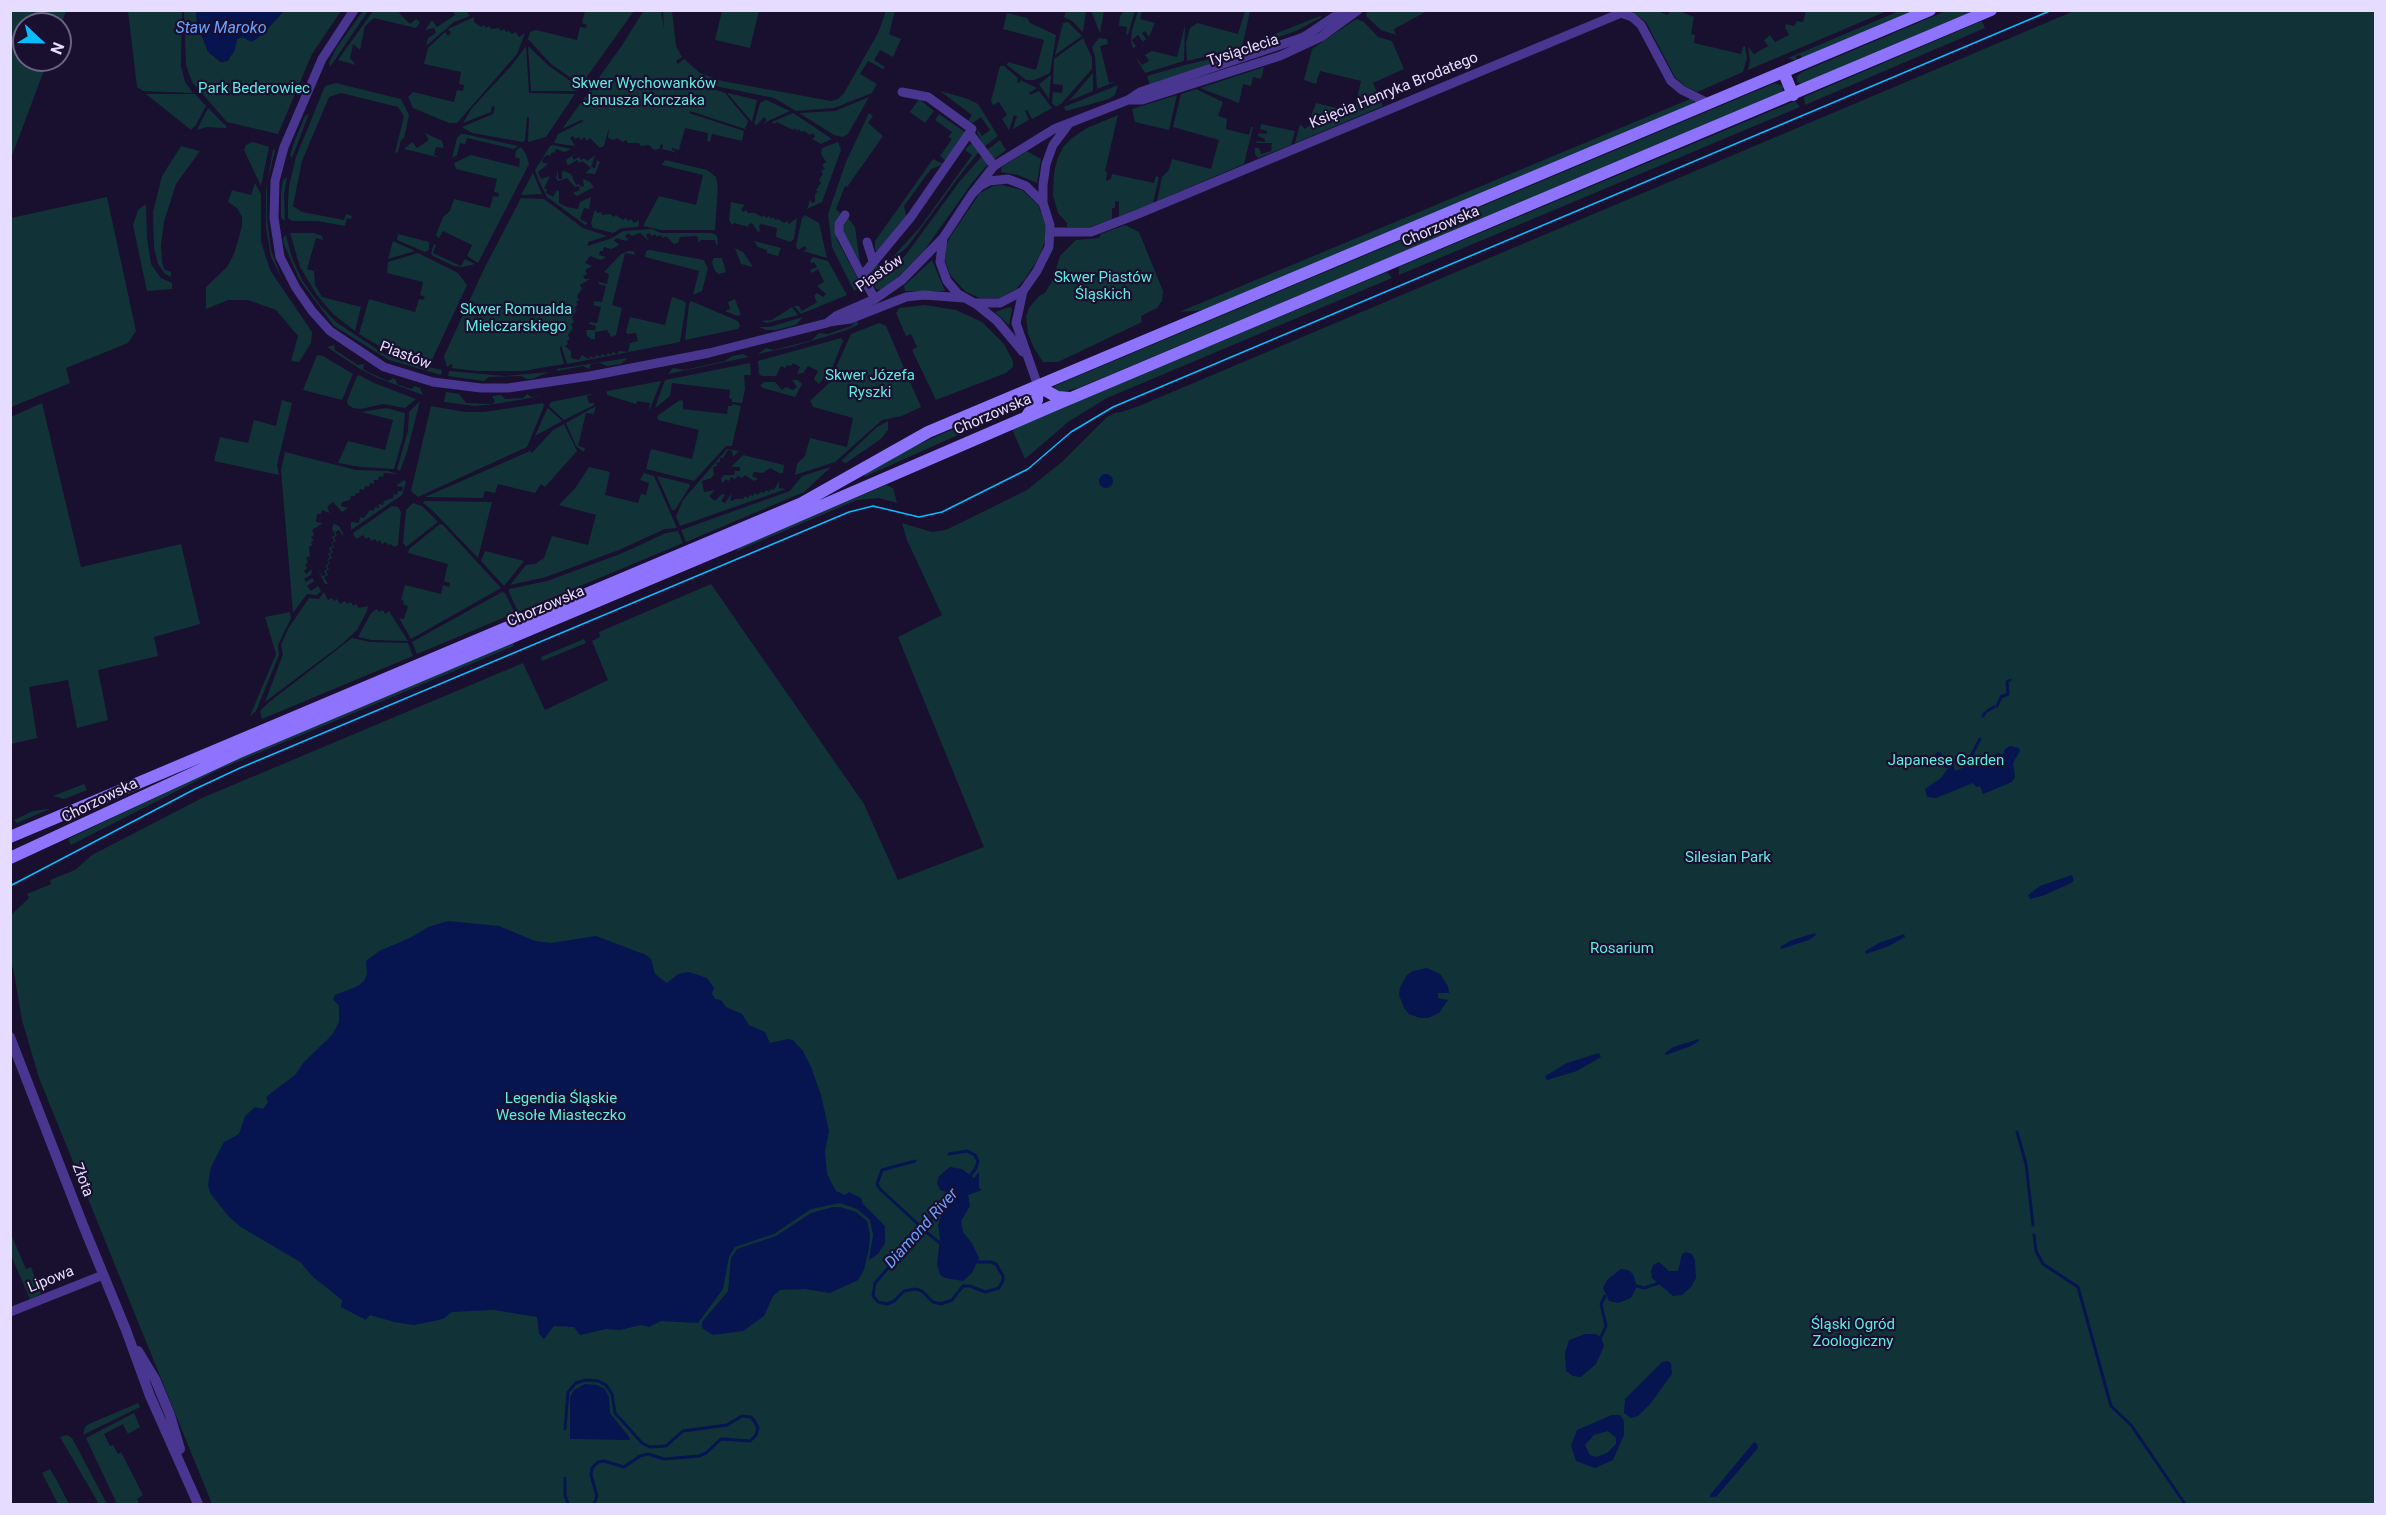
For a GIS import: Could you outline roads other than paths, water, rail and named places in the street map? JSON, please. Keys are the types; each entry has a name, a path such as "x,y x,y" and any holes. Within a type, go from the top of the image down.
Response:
{"main road":[{"name":"Chorzowska","path":"10,837 802,503 928,432 1930,10"},
{"name":"Chorzowska","path":"10,858 237,753 739,542 1072,397 1991,10"},
{"path":"1784,73 1793,95"},
{"path":"1028,416 1037,400 1038,386 1058,397 1072,397"}],"street":[{"name":"Piastów","path":"354,10 322,59 284,147 275,180 273,209 280,257 296,288 330,331 384,367 419,378 461,386 508,388 687,358 827,322 850,319 906,297 924,295 965,298"},
{"name":"Tysiąclecia","path":"972,194 994,166 1070,122 1128,100 1140,92 1304,37 1344,10"},
{"name":"Tysiąclecia","path":"1128,100 1142,100 1280,56 1321,37 1358,10"},
{"name":"Księcia Henryka Brodatego","path":"1051,232 1091,232 1138,214 1621,13 1632,17 1641,25 1671,81 1682,90 1710,104"},
{"path":"862,276 911,217 971,135 972,129 928,98 902,92"},
{"path":"1043,203 1044,171 1050,153 1070,122"},
{"path":"971,135 994,166"},
{"path":"1036,140 1046,145 1050,153"},
{"path":"1026,356 997,321 953,289 943,272 940,252 943,238 972,194 989,181 1008,179 1026,186 1043,203 1049,216 1051,232 1046,254 1023,291 1016,323 1038,386"},
{"path":"845,215 838,224 839,231 875,299"},
{"name":"Piastów","path":"827,322 875,299 902,280 943,238"},
{"path":"867,242 873,261"},
{"path":"974,303 1000,303 1023,291"},
{"name":"Złota","path":"11,1036 150,1396 197,1503"},
{"name":"Lipowa","path":"10,1312 103,1275"}],"water":[{"name":"Staw Maroko","path":"196,10 284,11 257,39 251,42 243,37 237,39 234,52 223,63 208,52 197,23"},
{"path":"1106,474 1111,476 1113,481 1111,486 1106,488 1101,486 1099,481 1101,476"},
{"path":"2010,746 2019,748 2020,751 2013,763 2015,777 2012,782 1983,794 1980,786 1976,787 1973,783 1936,798 1927,797 1925,789 1941,778 1948,768 1941,767 1938,762 1931,764 1929,761 1944,757 1942,759 1944,763 1953,764 1955,771 1972,764 1964,764 1974,759 1979,765 1991,763 1988,762 1991,761 1993,755 1999,753 2003,755 2005,749"},
{"path":"2072,875 2074,881 2067,885 2030,899 2028,895 2040,886"},
{"path":"448,921 499,926 535,941 551,943 596,936 646,955 651,959 655,974 667,983 678,974 689,972 707,978 714,988 712,993 715,999 721,1000 726,1007 742,1014 749,1025 765,1032 770,1043 793,1040 803,1051 821,1095 829,1131 825,1151 827,1174 836,1191 845,1195 849,1192 861,1198 863,1204 885,1226 885,1243 878,1254 869,1260 873,1235 870,1220 857,1209 840,1203 811,1209 774,1234 735,1247 729,1257 723,1289 698,1323 661,1321 649,1327 641,1325 620,1330 606,1329 580,1335 574,1327 554,1326 544,1339 539,1334 537,1317 494,1310 452,1312 443,1319 414,1325 370,1315 366,1320 341,1307 342,1300 312,1276 300,1262 241,1227 229,1217 210,1193 208,1184 211,1167 224,1142 239,1134 245,1116 255,1107 263,1109 268,1102 266,1097 295,1075 304,1062 332,1035 339,1022 339,1006 333,999 335,995 358,986 364,981 367,974 366,961 379,951 410,938 428,927"},
{"path":"1815,933 1816,935 1809,940 1781,949 1780,947 1792,940"},
{"path":"1904,934 1905,937 1889,946 1866,954 1865,951 1879,943"},
{"path":"1427,968 1440,974 1448,986 1449,993 1438,993 1438,998 1448,1000 1439,1013 1428,1018 1420,1018 1409,1014 1404,1008 1399,995 1400,987 1407,975"},
{"path":"1699,1039 1691,1046 1666,1055 1665,1053 1673,1047"},
{"path":"1599,1053 1601,1057 1577,1071 1547,1080 1545,1076 1567,1063"},
{"path":"950,1167 962,1169 974,1178 979,1172 979,1188 982,1190 968,1195 970,1206 961,1221 963,1232 972,1243 979,1258 972,1273 963,1281 940,1275 937,1264 940,1238 938,1225 942,1214 954,1199 949,1193 940,1190 937,1183 939,1176"},
{"path":"833,1207 856,1212 867,1221 870,1235 869,1248 864,1270 858,1280 830,1293 805,1289 780,1290 773,1296 764,1316 743,1331 713,1335 702,1328 702,1322 728,1291 731,1258 737,1249 776,1236 811,1213"},
{"path":"1686,1252 1692,1254 1695,1260 1696,1278 1691,1287 1682,1295 1673,1296 1652,1278 1651,1271 1653,1265 1659,1262 1669,1271 1678,1271 1682,1254"},
{"path":"1621,1269 1633,1274 1637,1286 1631,1298 1618,1303 1609,1301 1603,1288 1607,1280"},
{"path":"1585,1334 1596,1334 1601,1337 1604,1346 1596,1364 1581,1377 1573,1376 1566,1371 1565,1353 1569,1340"},
{"path":"1662,1362 1671,1363 1672,1374 1651,1403 1638,1416 1631,1418 1624,1413 1625,1399"},
{"path":"585,1384 597,1385 605,1389 609,1397 610,1413 630,1438 629,1440 570,1439 570,1397 574,1390"},
{"path":"1612,1415 1620,1415 1624,1421 1624,1435 1613,1460 1595,1468 1576,1461 1571,1446 1577,1430","holes":["1608,1431 1616,1438 1616,1444 1607,1453 1596,1457 1590,1455 1585,1445 1594,1435"]},
{"path":"1754,1442 1758,1448 1716,1497 1710,1497 1710,1495"}],"waterway":[{"path":"1997,706 2001,697 2008,694 2007,682 2010,680"},
{"path":"1987,711 1994,707"},
{"path":"1969,760 1980,739"},
{"path":"1933,759 1938,753 1941,756 1940,759"},
{"path":"2017,1132 2026,1164 2033,1225"},
{"name":"Diamond River","path":"949,1154 967,1151 975,1155 978,1161 969,1177"},
{"name":"Diamond River","path":"915,1161 882,1170 877,1184 919,1225"},
{"name":"Diamond River","path":"954,1193 875,1283 873,1296 878,1302 887,1304 894,1301 904,1291 915,1289 922,1291 933,1302 941,1304 952,1300 963,1286 970,1286 985,1292 999,1288 1003,1276 996,1264 973,1262"},
{"name":"Diamond River","path":"925,1231 940,1243"},
{"path":"2034,1235 2036,1251 2043,1264 2078,1287 2111,1406 2131,1425 2185,1504"},
{"path":"1637,1286 1644,1288 1659,1283"},
{"path":"1601,1337 1606,1326 1601,1304 1605,1296"},
{"path":"565,1429 568,1392 576,1383 586,1380 598,1381 606,1385 612,1394 615,1413 642,1443 650,1447 666,1446 683,1431 727,1425 742,1416 751,1417 758,1428 756,1435 750,1441 721,1439 706,1453 699,1456 664,1459 648,1454 640,1456 624,1467 604,1461 598,1462 592,1468 591,1475 597,1496 594,1504"},
{"path":"565,1478 565,1495 568,1504"}],"tram line":[{"path":"10,886 195,789 240,768 849,512 873,506 919,517 942,512 1028,469 1071,432 1113,407 2052,10"}],"park label":[{"name":"Park Bederowiec","path":"254,89"},
{"name":"Skwer Wychowanków Janusza Korczaka","path":"644,92"},
{"name":"Skwer Piastów Śląskich","path":"1103,286"},
{"name":"Skwer Romualda Mielczarskiego","path":"516,318"},
{"name":"Skwer Józefa Ryszki","path":"870,384"},
{"name":"Japanese Garden","path":"1946,761"},
{"name":"Silesian Park","path":"1728,858"},
{"name":"Rosarium","path":"1622,949"},
{"name":"Legendia Śląskie Wesołe Miasteczko","path":"561,1108"},
{"name":"Śląski Ogród Zoologiczny","path":"1853,1334"}]}
